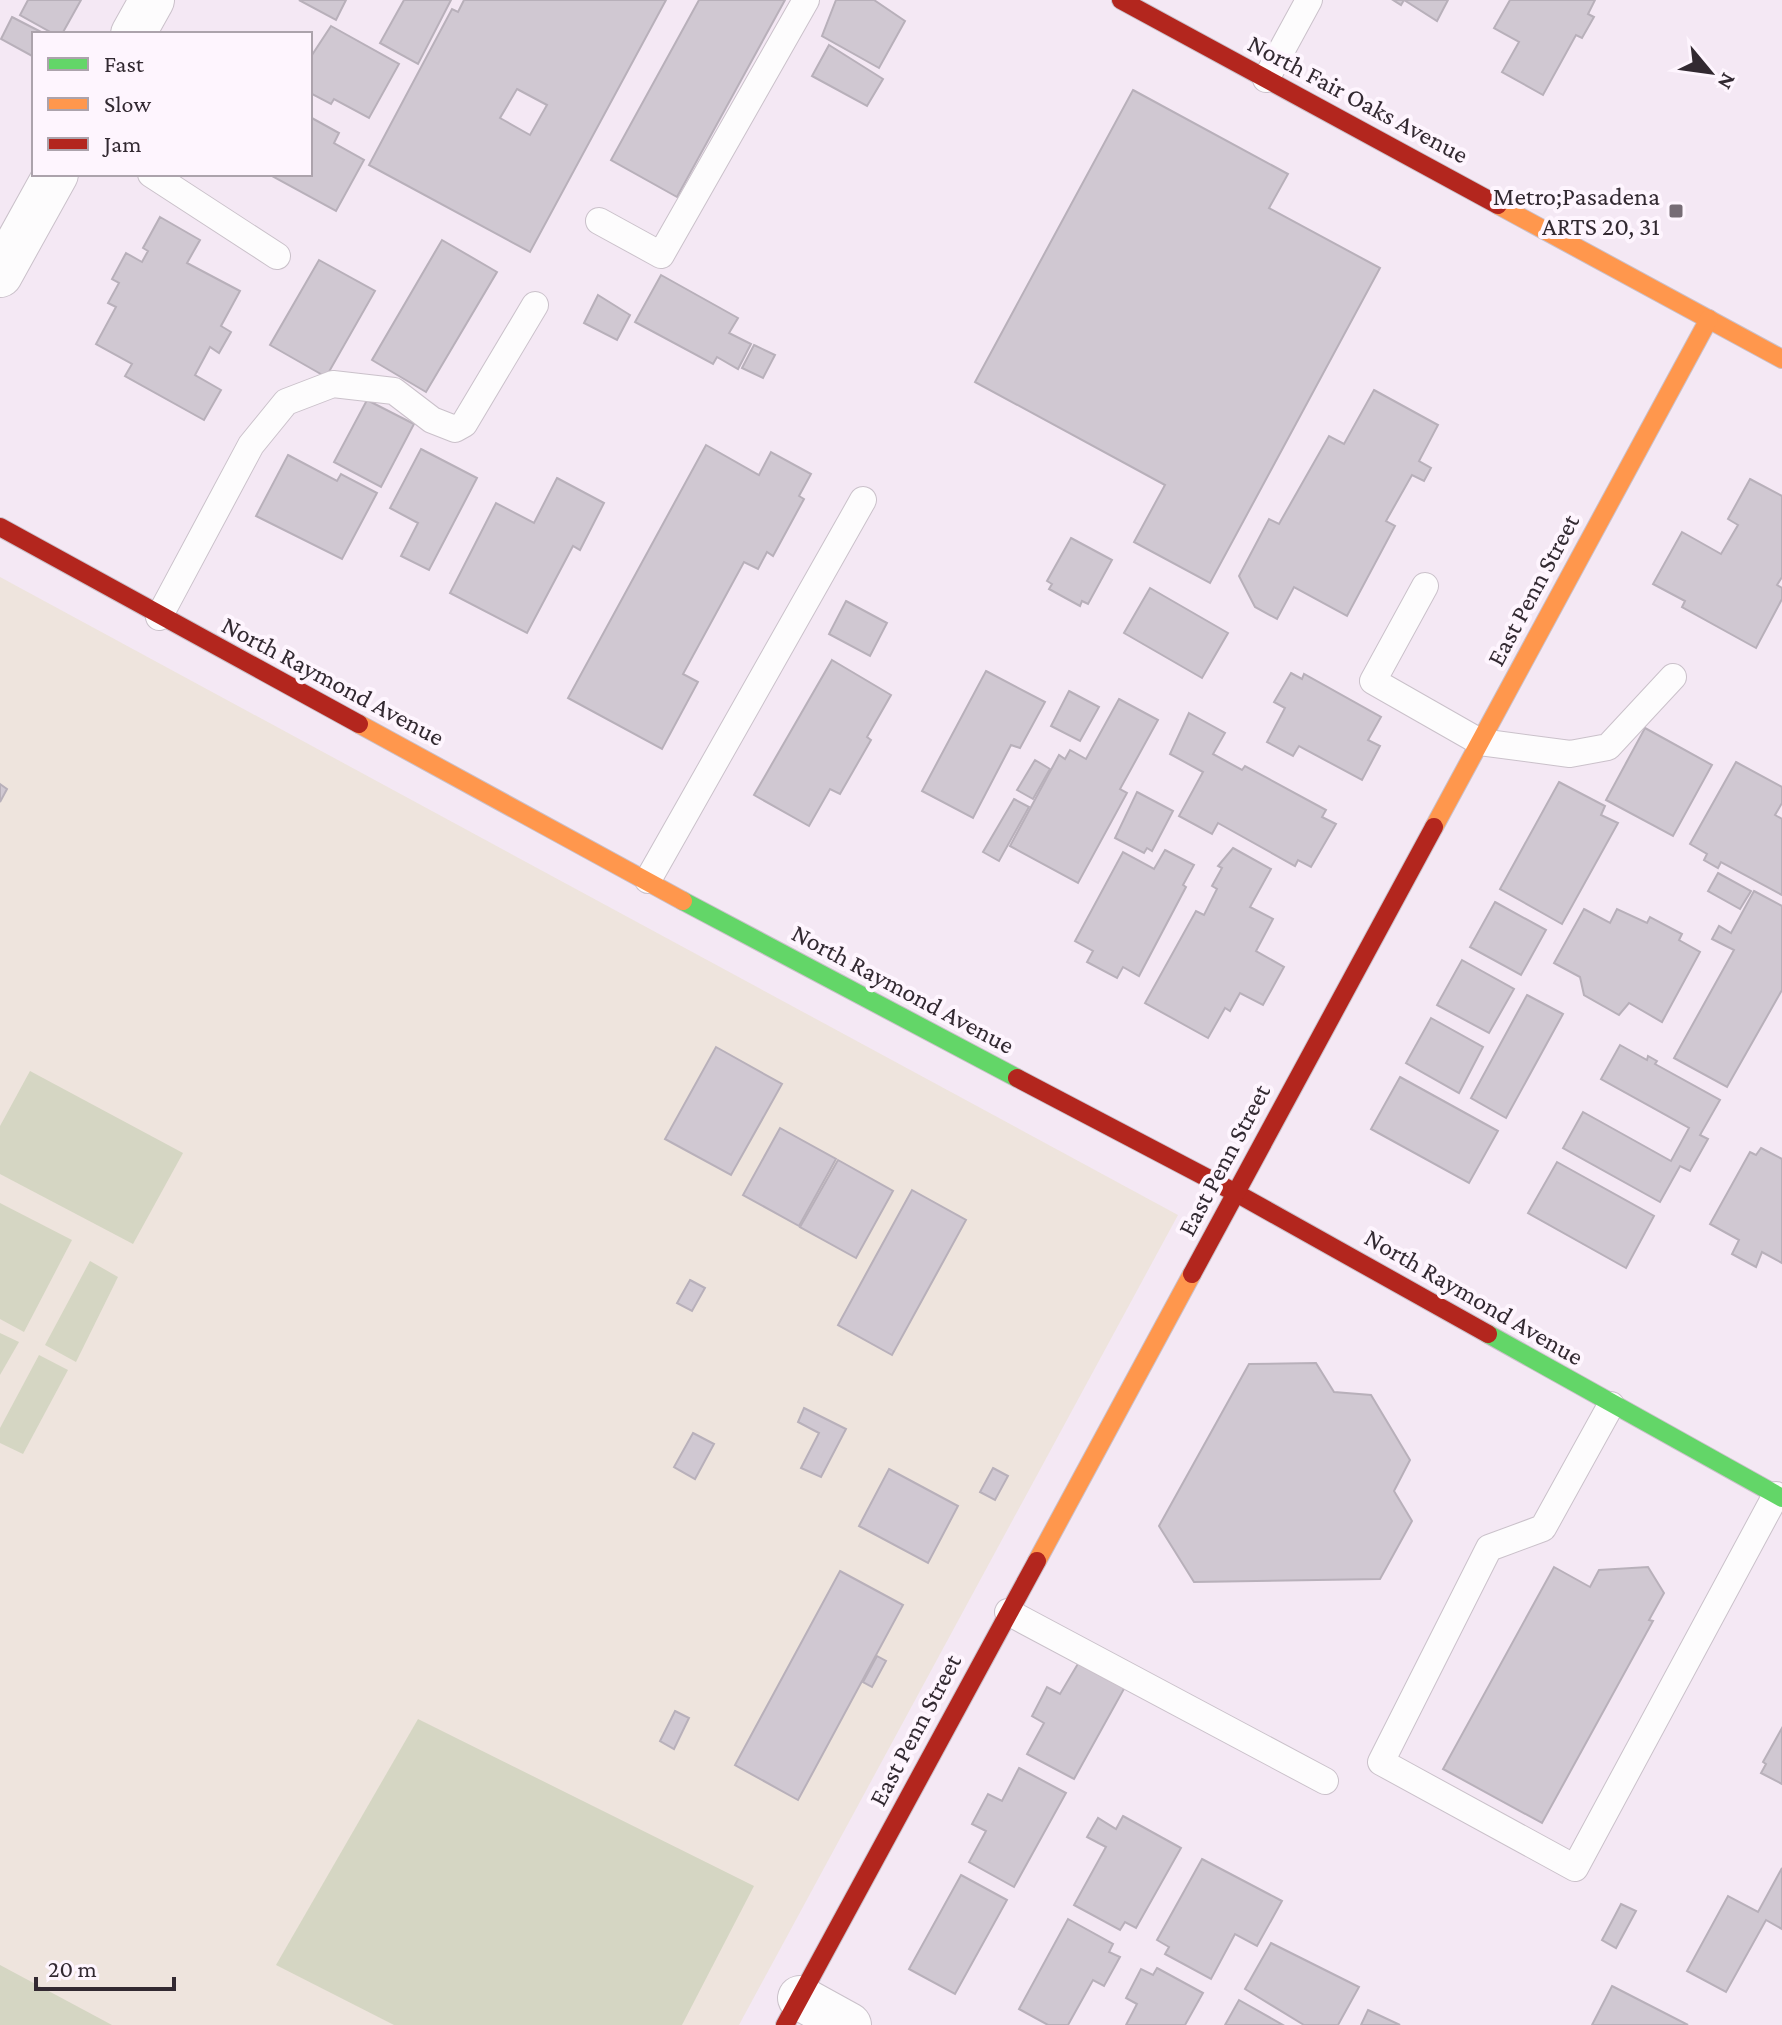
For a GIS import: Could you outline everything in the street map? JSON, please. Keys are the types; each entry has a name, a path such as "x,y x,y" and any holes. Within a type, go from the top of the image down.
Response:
{"street":[{"path":"134,32 152,0"},
{"name":"North Fair Oaks Avenue","path":"1121,0 1782,359"},
{"path":"0,275 55,176"},
{"name":"East Penn Street","path":"792,2011 1709,319"},
{"name":"North Raymond Avenue","path":"0,527 159,617 782,955 1236,1193 1779,1497"},
{"path":"792,2011 849,2025"}],"lane":[{"path":"599,221 661,255 806,0"},
{"path":"1266,79 1309,0"},
{"path":"154,176 277,256"},
{"path":"159,617 251,445 286,402 333,384 394,391 432,420 455,429 464,424 535,305"},
{"path":"648,880 863,500"},
{"path":"1425,586 1373,681 1480,742 1570,754 1608,747 1673,677"},
{"path":"1611,1405 1543,1528 1489,1548 1381,1762 1575,1868 1779,1497"},
{"path":"1008,1612 1325,1781"}],"shaded area":[{"path":"0,577 1178,1215 739,2025 0,2025"}],"green space":[{"path":"30,1071 183,1153 133,1244 0,1174 0,1126"},
{"path":"0,1203 72,1240 24,1332 0,1319"},
{"path":"90,1261 118,1277 76,1362 45,1345"},
{"path":"0,1333 19,1342 0,1375"},
{"path":"39,1355 68,1370 23,1454 0,1443 0,1428"},
{"path":"418,1719 754,1886 682,2025 394,2025 276,1965"},
{"path":"0,1965 112,2025 0,2025"}],"building":[{"path":"28,0 81,0 63,32 50,32 20,15"},
{"path":"299,0 346,0 336,20"},
{"path":"404,0 451,0 418,64 380,43"},
{"path":"464,0 666,0 530,252 369,165 452,9 458,12","holes":["517,89 547,105 530,135 500,118"]},
{"path":"699,0 785,0 677,197 611,160"},
{"path":"836,0 874,0 905,21 879,68 822,36"},
{"path":"1404,0 1448,0 1437,21"},
{"path":"1510,0 1595,0 1588,14 1594,17 1582,38 1576,35 1543,95 1502,72 1519,42 1494,28"},
{"path":"12,17 41,32 32,32 32,56 1,39"},
{"path":"331,26 399,64 369,118 334,99 331,104 312,94 312,55"},
{"path":"829,45 883,79 867,106 812,76"},
{"path":"1133,90 1288,174 1269,208 1380,268 1210,583 1134,542 1165,485 975,382"},
{"path":"312,118 339,133 334,143 364,160 336,211 272,176 312,176"},
{"path":"160,217 200,240 187,263 240,291 221,326 231,332 219,353 210,347 195,375 221,390 204,420 125,376 132,364 96,344 116,307 108,303 119,283 112,279 126,253 142,262 148,251 143,248"},
{"path":"442,240 497,272 426,392 372,360"},
{"path":"319,260 375,291 326,377 270,345"},
{"path":"661,275 738,318 729,333 751,344 738,369 717,357 713,364 635,322"},
{"path":"598,295 630,315 617,340 584,323"},
{"path":"754,345 775,355 763,378 742,368"},
{"path":"1374,390 1438,425 1419,461 1431,468 1424,481 1412,475 1386,521 1395,526 1347,616 1294,587 1277,619 1255,607 1239,576 1269,519 1279,524 1329,436 1344,444"},
{"path":"367,400 414,424 381,487 334,462"},
{"path":"706,445 759,475 771,452 811,474 799,496 804,499 773,556 767,552 758,569 744,562 683,674 698,682 662,749 568,698"},
{"path":"421,449 477,478 429,570 401,556 418,523 390,508"},
{"path":"288,455 337,481 341,474 377,493 342,559 256,516"},
{"path":"557,478 604,503 580,550 573,546 527,633 450,593 496,503 534,523"},
{"path":"1750,479 1782,496 1782,577 1777,585 1782,588 1782,599 1756,648 1682,607 1685,601 1653,584 1682,532 1721,554 1738,525 1728,519"},
{"path":"1071,538 1112,560 1088,604 1082,601 1080,606 1049,589 1052,584 1047,581"},
{"path":"1150,588 1228,633 1202,678 1124,633"},
{"path":"846,601 887,623 870,656 829,634"},
{"path":"832,660 891,695 867,737 871,740 840,794 830,789 809,826 754,795"},
{"path":"986,671 1045,702 1020,748 1011,745 973,818 922,791"},
{"path":"1291,673 1302,679 1304,674 1381,717 1368,740 1380,746 1362,780 1299,746 1293,756 1267,742 1285,708 1274,702"},
{"path":"1069,691 1099,707 1080,741 1051,726"},
{"path":"1119,699 1158,720 1120,789 1127,793 1078,883 1010,846 1059,755 1065,759 1070,750 1086,759"},
{"path":"1189,713 1225,733 1213,754 1242,770 1245,766 1326,810 1322,817 1336,824 1311,867 1298,860 1295,866 1218,823 1212,834 1179,816 1203,772 1170,754"},
{"path":"1645,728 1712,765 1673,836 1606,800"},
{"path":"1035,760 1050,769 1033,799 1017,790"},
{"path":"1736,762 1782,787 1782,803 1775,815 1782,819 1782,895 1721,862 1718,868 1704,860 1707,854 1690,844"},
{"path":"1559,782 1605,806 1601,815 1618,823 1562,924 1500,889"},
{"path":"0,784 7,789 0,802"},
{"path":"1137,792 1173,811 1152,851 1147,848 1144,853 1115,838"},
{"path":"1014,799 1029,807 999,861 983,852"},
{"path":"1233,848 1271,869 1250,907 1273,919 1256,951 1284,967 1263,1005 1240,993 1230,1011 1225,1008 1208,1038 1145,1003 1196,911 1204,915 1217,889 1212,886 1222,868 1218,866"},
{"path":"1165,850 1194,865 1183,885 1186,887 1139,976 1123,967 1117,978 1087,962 1093,951 1075,941 1123,852 1154,869"},
{"path":"1718,873 1751,891 1740,909 1708,891"},
{"path":"1754,891 1782,906 1782,990 1727,1087 1674,1058 1734,950 1712,939 1719,926 1731,933"},
{"path":"1495,902 1546,930 1521,975 1470,947"},
{"path":"1584,909 1610,923 1617,909 1647,923 1650,917 1682,934 1679,940 1700,952 1662,1022 1629,1003 1619,1015 1584,995 1580,977 1554,963"},
{"path":"1462,960 1514,989 1489,1033 1437,1005"},
{"path":"1527,995 1563,1014 1506,1118 1471,1098"},
{"path":"1431,1018 1483,1047 1459,1093 1406,1063"},
{"path":"1620,1045 1647,1060 1648,1056 1657,1061 1655,1064 1720,1100 1700,1135 1708,1139 1690,1171 1680,1166 1660,1202 1563,1148 1583,1112 1671,1161 1689,1128 1601,1079"},
{"path":"716,1047 782,1084 731,1175 665,1139"},
{"path":"1400,1077 1498,1131 1469,1183 1371,1129"},
{"path":"780,1128 836,1159 799,1226 743,1195"},
{"path":"1761,1148 1782,1159 1782,1263 1762,1252 1756,1267 1732,1254 1739,1240 1710,1224 1750,1152 1756,1155"},
{"path":"838,1160 893,1191 856,1258 800,1227"},
{"path":"1557,1162 1654,1216 1626,1268 1528,1213"},
{"path":"912,1190 966,1220 892,1355 838,1325"},
{"path":"690,1280 705,1288 692,1311 677,1303"},
{"path":"1316,1363 1334,1392 1371,1395 1410,1460 1394,1491 1412,1521 1380,1579 1194,1582 1159,1526 1249,1364"},
{"path":"804,1408 846,1429 821,1477 801,1468 819,1433 798,1422"},
{"path":"693,1433 714,1444 695,1479 674,1467"},
{"path":"993,1468 1008,1476 995,1500 980,1492"},
{"path":"889,1469 958,1506 928,1563 859,1526"},
{"path":"1554,1567 1590,1587 1599,1570 1648,1567 1664,1593 1649,1620 1653,1621 1542,1823 1443,1769"},
{"path":"840,1571 903,1605 798,1800 735,1765"},
{"path":"877,1656 886,1661 872,1687 863,1682"},
{"path":"1079,1662 1125,1687 1074,1779 1027,1754 1044,1723 1032,1716 1047,1687 1060,1694"},
{"path":"675,1711 689,1718 674,1749 660,1741"},
{"path":"1782,1728 1782,1784 1761,1773 1766,1764 1763,1762"},
{"path":"1019,1768 1066,1793 1014,1887 969,1862 986,1831 972,1824 988,1794 1002,1801"},
{"path":"1123,1816 1181,1848 1136,1928 1125,1922 1120,1930 1074,1905 1106,1847 1087,1837 1098,1818 1116,1829"},
{"path":"1202,1859 1282,1901 1257,1946 1235,1934 1211,1979 1165,1954 1169,1947 1157,1940"},
{"path":"1782,1868 1782,1929 1766,1920 1726,1992 1687,1971 1728,1896 1758,1912"},
{"path":"961,1875 1007,1900 955,1994 909,1969"},
{"path":"1621,1904 1636,1911 1616,1948 1602,1940"},
{"path":"1068,1919 1113,1944 1109,1952 1120,1957 1104,1986 1093,1980 1068,2025 1048,2025 1019,2009"},
{"path":"1271,1943 1359,1987 1338,2025 1304,2025 1245,1989"},
{"path":"1157,1968 1203,1993 1185,2025 1126,2025 1137,2004 1126,1998 1141,1969 1153,1975"},
{"path":"1612,1986 1688,2025 1592,2025"},
{"path":"1239,2000 1283,2025 1225,2025"},
{"path":"1368,2010 1400,2025 1361,2025"}],"traffic: fast":[{"path":"683,901 1017,1078"},
{"path":"1488,1334 1782,1498"}],"traffic: slow":[{"path":"1498,205 1782,359"},
{"path":"1434,827 1709,319"},
{"path":"359,724 683,901"},
{"path":"1037,1561 1192,1274"}],"traffic: jam":[{"path":"1121,0 1498,205"},
{"path":"0,527 359,724"},
{"path":"1192,1274 1434,827"},
{"path":"1017,1078 1236,1193 1488,1334"},
{"path":"785,2025 1037,1561"}],"place":[{"name":"Metro;Pasadena ARTS 20, 31","path":"1676,211"}]}
